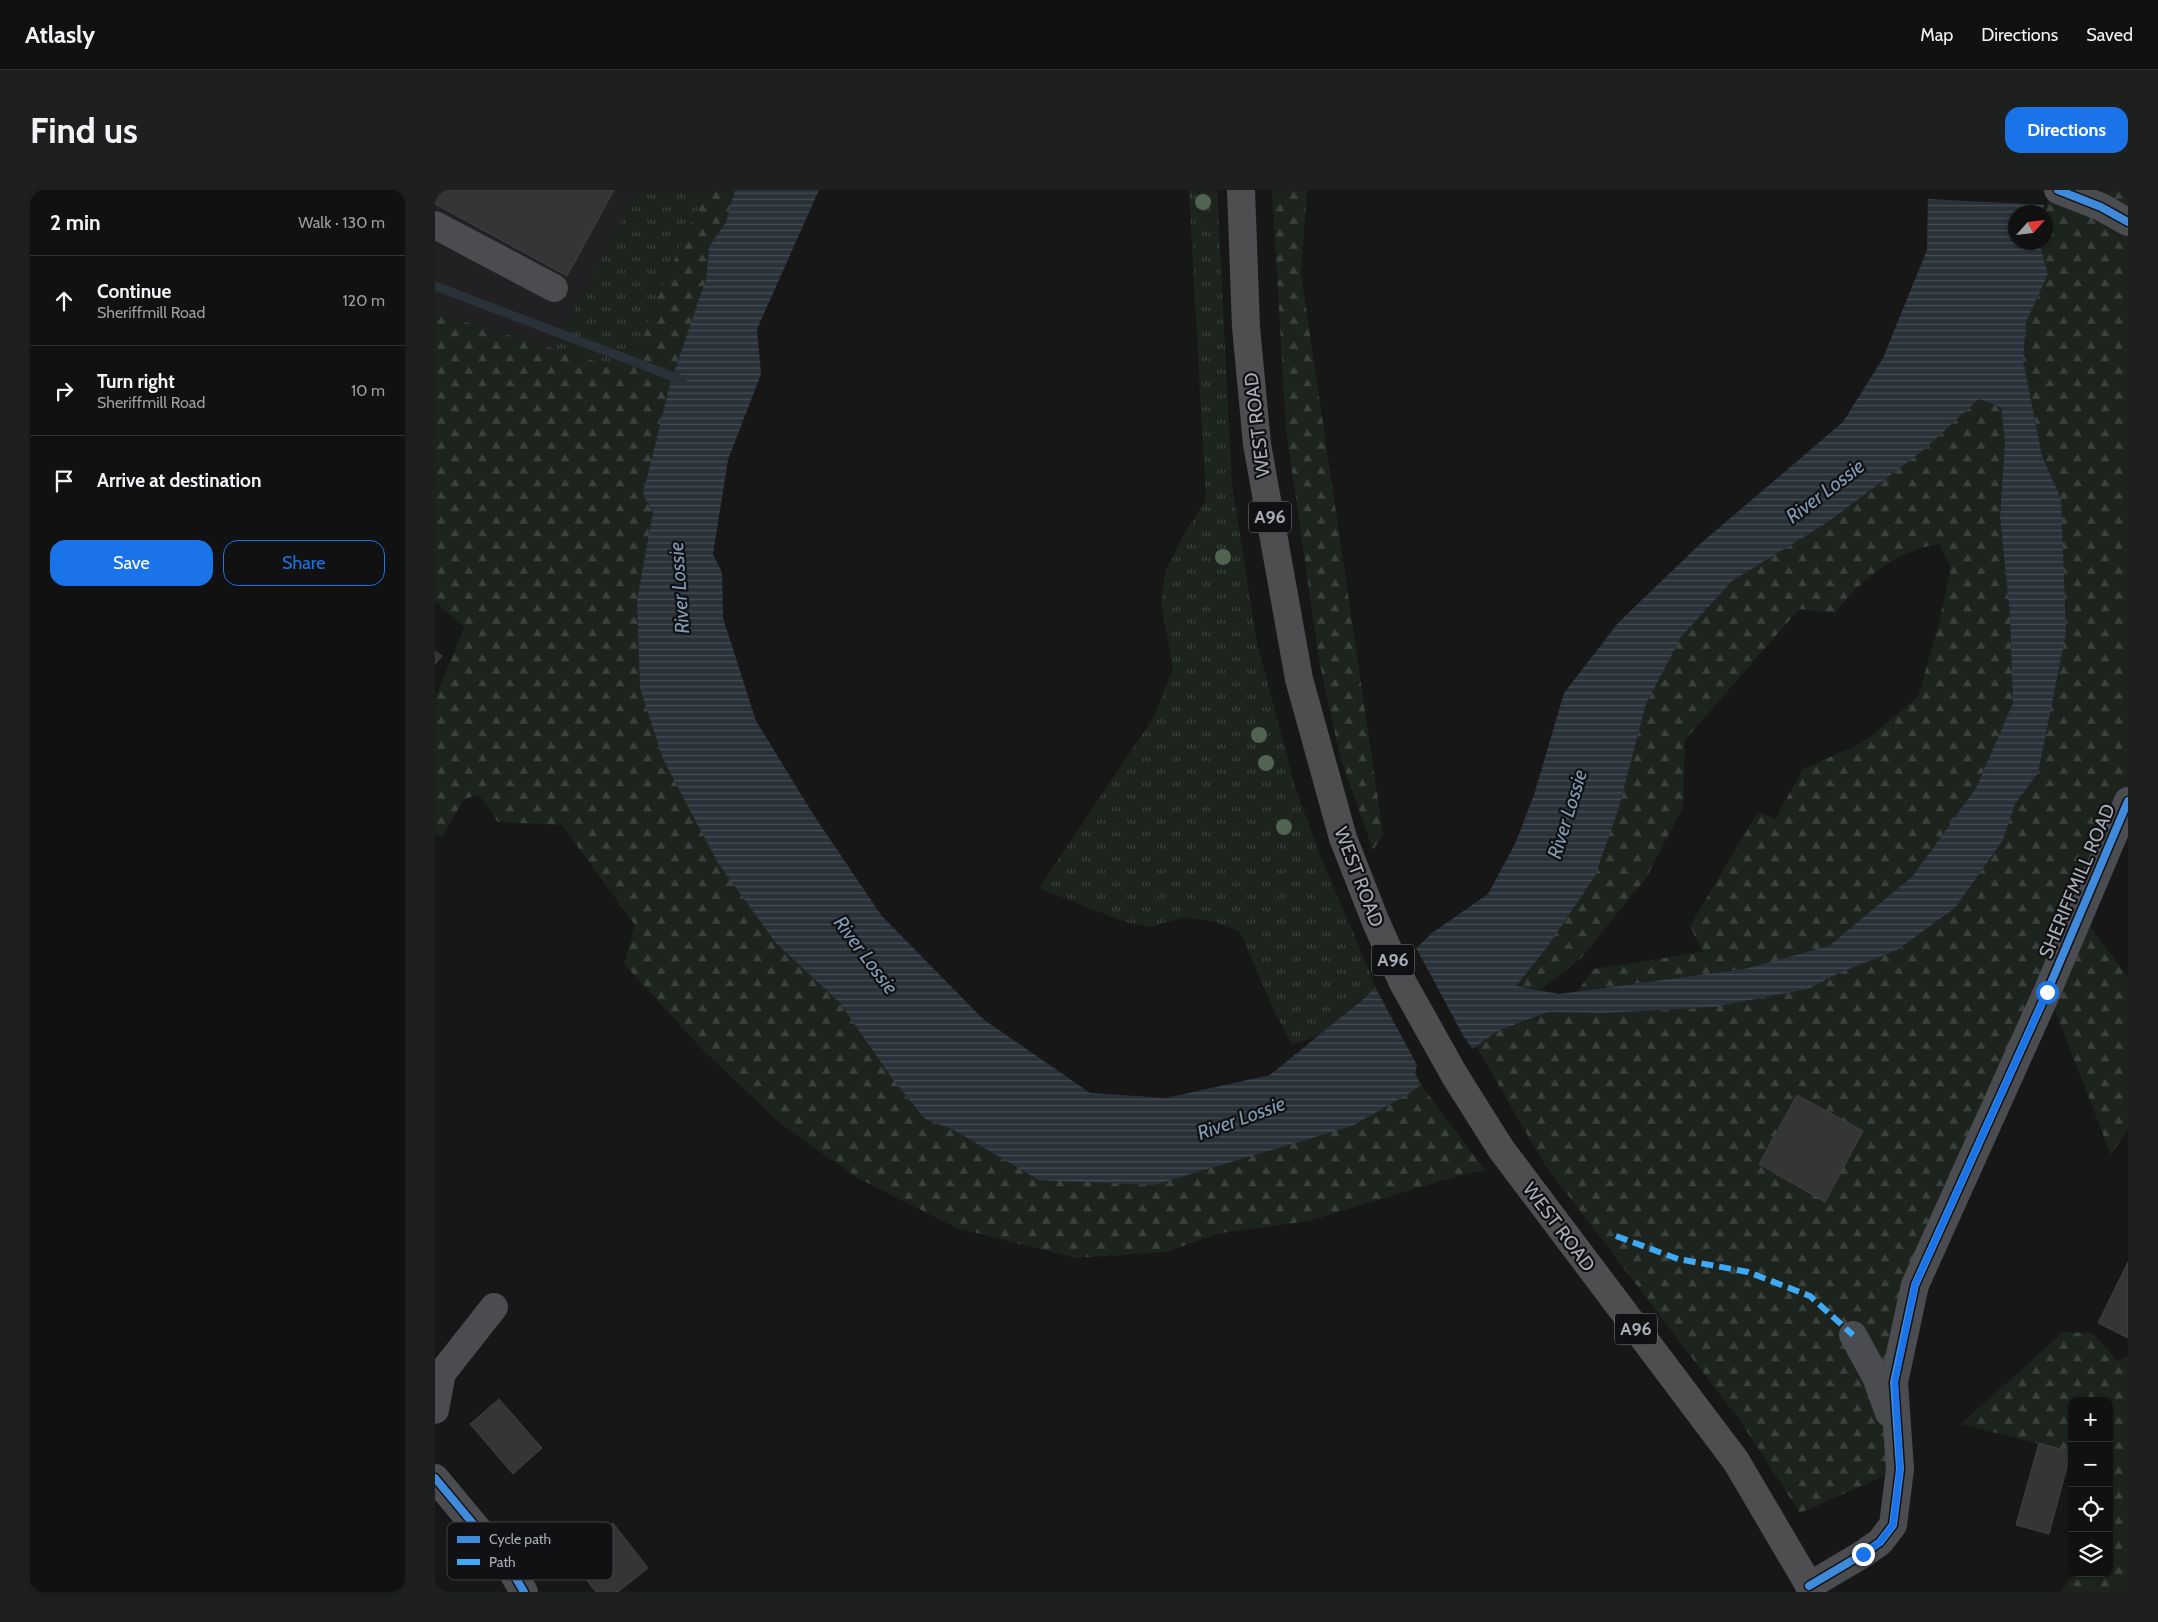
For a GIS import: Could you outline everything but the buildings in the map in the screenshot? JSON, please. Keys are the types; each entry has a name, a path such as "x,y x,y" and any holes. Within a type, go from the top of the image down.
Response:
{"highway":[{"name":"WEST ROAD","path":"1241,190 1246,327 1257,444 1299,679 1343,838 1375,920 1403,983 1455,1076 1517,1171 1736,1461 1811,1589"}],"street":[{"path":"2058,190 2101,207 2128,222"},
{"path":"435,225 554,288"},
{"name":"SHERIFFMILL ROAD","path":"1811,1589 1880,1542 1893,1525 1900,1469 1895,1382 1915,1285 2047,992 2128,802"},
{"path":"435,1410 442,1373 494,1307"},
{"path":"1853,1335 1875,1377 1899,1440"},
{"path":"435,1478 472,1522"},
{"path":"517,1580 524,1592"}],"shaded area":[{"path":"435,190 706,190 435,475"}],"green space":[{"path":"638,190 706,190 657,298 631,372 554,349"},
{"path":"706,190 735,190 726,222 709,247 706,279 670,384 643,494 653,512 637,600 776,943 840,1003 891,1077 925,1119 954,1130 1352,1126 1421,1085 1485,1170 1454,1177 1308,1221 1221,1233 1165,1252 1075,1258 957,1228 856,1177 781,1124 704,1051 624,964 635,925 562,825 498,822 479,795 464,799 442,837 435,835 435,698 464,628 435,601 435,313 631,372 657,298"},
{"path":"1189,190 1217,190 1232,484 1257,643 1296,790 1320,855 1376,987 1319,1036 1292,1044 1276,1015 1240,932 1216,922 1186,917 1149,927 1125,922 1039,888 1154,717 1173,669 1161,602 1166,570 1183,536 1206,500"},
{"path":"1272,190 1307,190 1301,273 1383,834 1373,850 1340,756 1319,660 1286,428"},
{"path":"2050,190 2128,190 2128,801 2080,912 2128,978 2128,1128 2111,1155 2048,992 1915,1285 1900,1469 1800,1513 1741,1422 1545,1165 1476,1046 1499,1031 1548,1012 1605,1013 1714,1007 1808,989 1839,973 1897,950 1955,908 2003,840 2015,804 2038,773 2061,499 2042,456 2023,360 2026,322 2048,274 2041,250 2053,250 2053,205 2047,205"},
{"path":"1979,399 2001,407 2005,442 2000,517 2010,615 2013,703 1976,788 1913,877 1829,946 1744,969 1578,991 1593,969 1703,952 1690,926 1758,812 1775,819 1803,769 1862,743 1918,697 1938,627 1951,568 1939,544 1908,553 1881,568 1856,589 1835,613 1799,609 1685,740 1683,807 1646,878 1581,958 1540,990 1515,986 1548,946 1619,807 1646,704 1681,637 1732,581 1828,522 1921,452"},
{"path":"2063,1332 2093,1333 2117,1361 2128,1357 2128,1592 2061,1592 2071,1577 2113,1577 2113,1397 2068,1397 2068,1451 1961,1424"}],"water":[{"name":"River Lossie","path":"735,190 819,190 757,329 761,374 728,460 713,554 722,572 723,618 756,721 813,814 881,915 983,1019 1090,1093 1166,1098 1270,1075 1361,1001 1432,933 1488,894 1515,844 1534,795 1564,693 1618,623 1700,544 1843,422 1883,358 1927,250 1928,190 2047,190 2044,205 2008,205 2008,250 2041,250 2048,274 2026,322 2023,360 2042,456 2061,499 2066,633 2038,773 2015,804 2003,840 1955,908 1897,950 1839,973 1808,989 1714,1007 1605,1013 1548,1012 1498,1031 1408,1094 1352,1126 1154,1185 1039,1180 954,1130 925,1119 891,1077 840,1003 776,943 718,863 663,759 640,688 637,600 653,512 643,494 670,384 706,279 709,247 726,222","holes":["1979,399 2001,407 2005,442 2000,517 2010,615 2013,703 1976,788 1913,876 1829,946 1744,969 1559,994 1516,986 1548,946 1595,876 1619,807 1646,704 1681,637 1732,581 1828,522 1921,452"]}],"pier":[{"path":"1926,190 2050,190 2047,205 1926,199"},
{"path":"1415,946 1464,1037 1474,1051 1422,1087 1415,1073 1417,1065 1374,985"}],"waterway":[{"path":"435,286 682,380"}],"marked path":[{"path":"1616,1236 1678,1259 1748,1272 1810,1296 1853,1335"}],"cycle path":[{"path":"2058,190 2101,207 2128,222"},
{"path":"1809,1586 1880,1542 1893,1525 1900,1469 1894,1382 1915,1285 2047,992 2128,801"},
{"path":"435,1478 472,1522"},
{"path":"517,1580 524,1592"}],"route":[{"path":"1863,1554 1880,1542 1893,1525 1900,1469 1895,1382 1915,1285 2047,992"}]}
